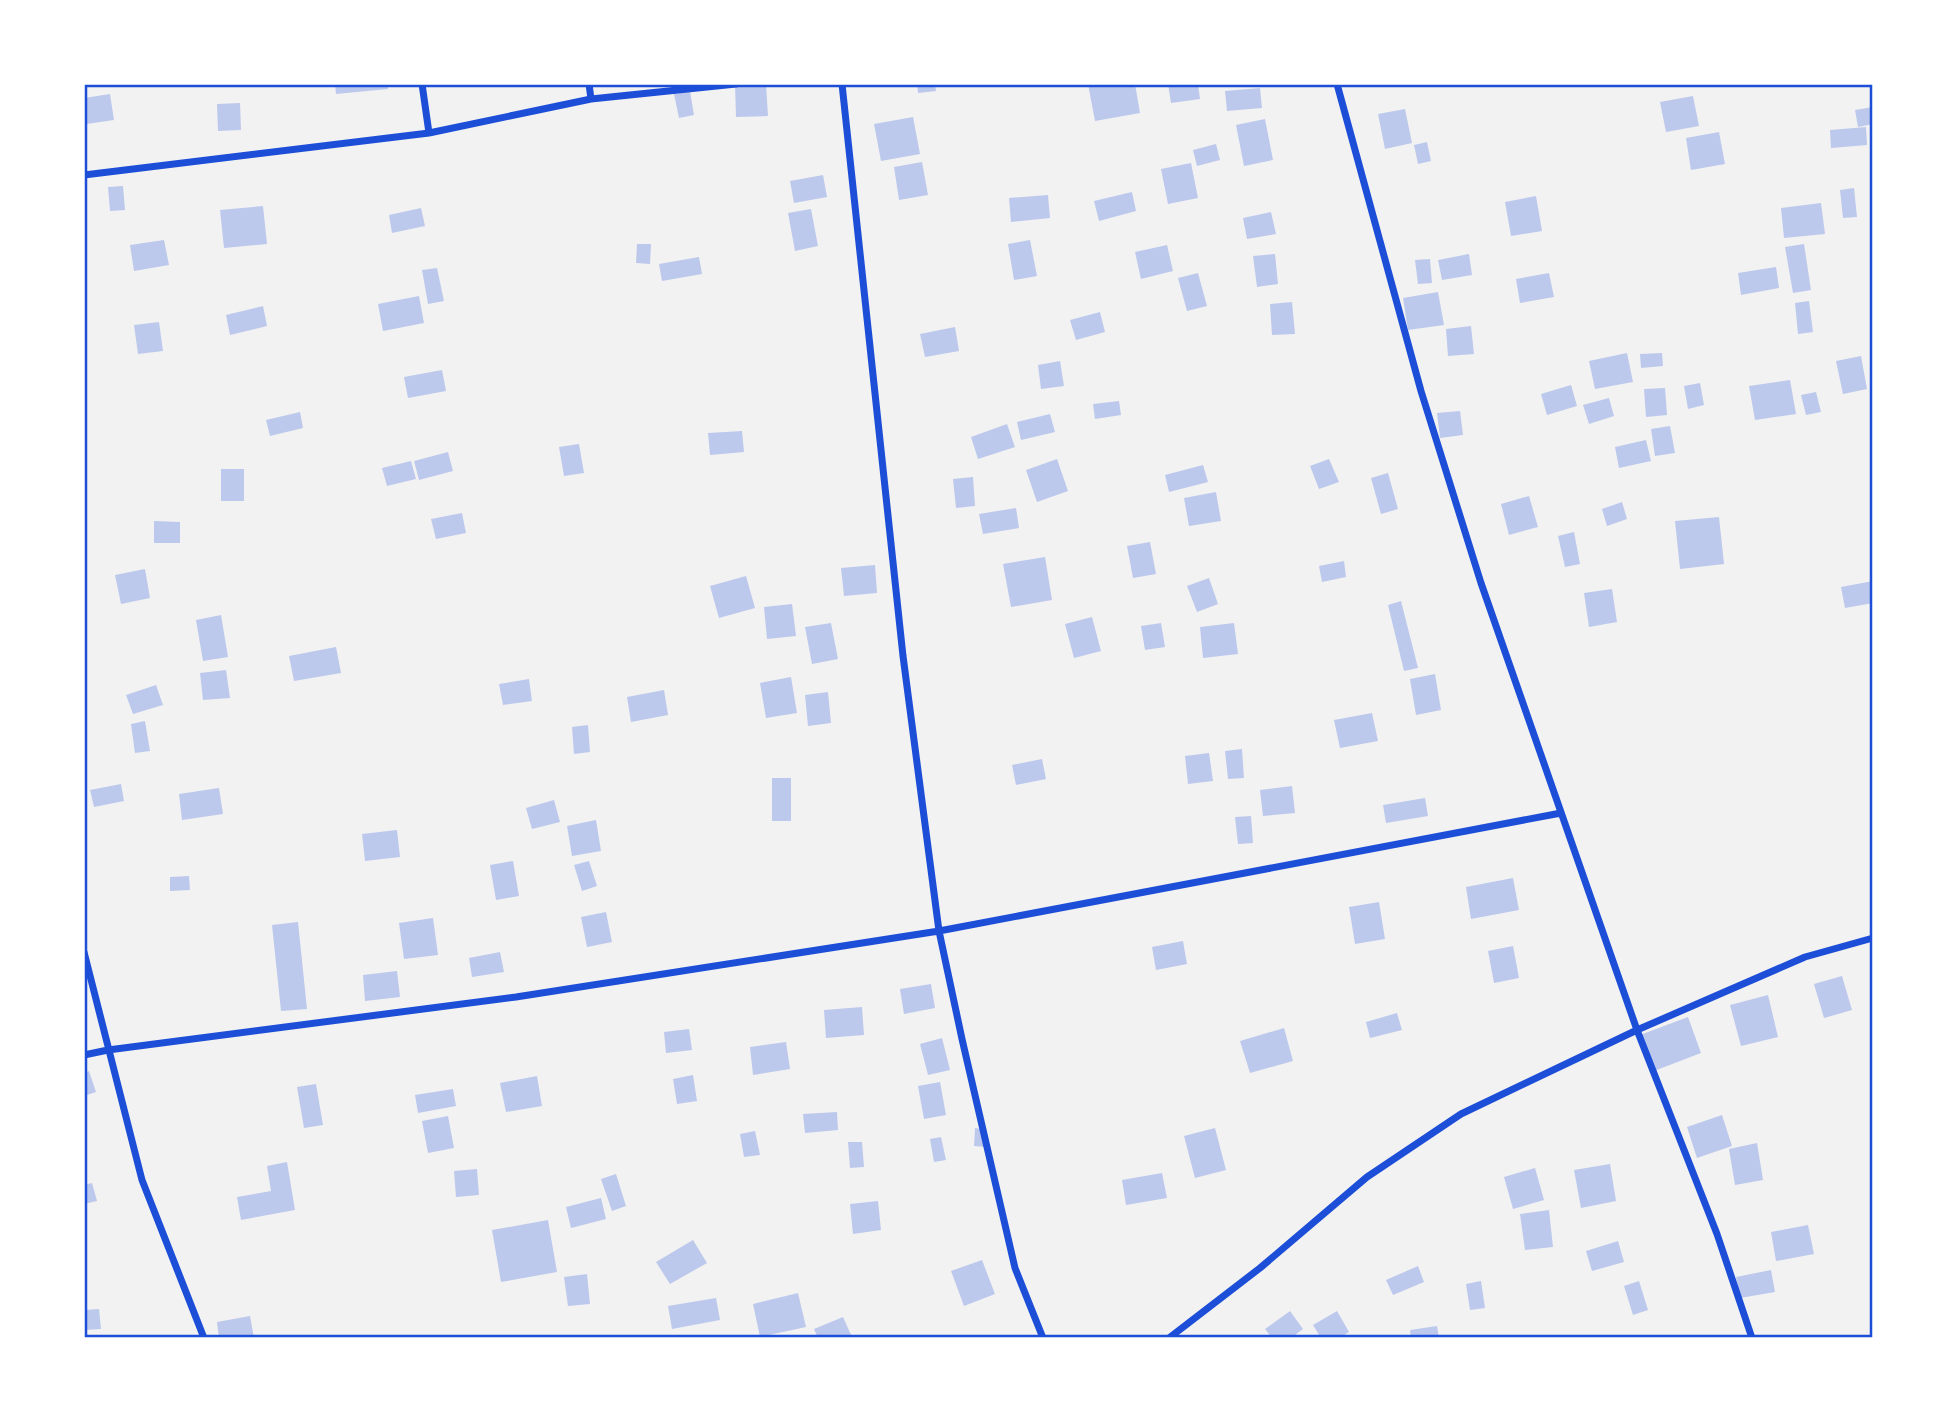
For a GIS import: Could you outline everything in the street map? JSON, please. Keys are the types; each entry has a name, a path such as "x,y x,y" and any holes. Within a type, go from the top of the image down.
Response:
{"street":[{"path":"422,84 429,133"},
{"path":"589,84 591,99"},
{"path":"84,175 429,133 591,99 736,84"},
{"path":"842,84 903,656 939,932 961,1039 1016,1268 1043,1338"},
{"path":"1337,84 1425,403 1482,583 1637,1030 1717,1234 1752,1338"},
{"path":"84,1055 516,997 939,932 1561,813"},
{"path":"1169,1338 1260,1268 1367,1177 1461,1114 1637,1030 1805,957 1873,938"},
{"path":"84,952 142,1180 204,1338"}],"building":[{"path":"335,84 387,84 388,89 336,94"},
{"path":"735,84 766,84 768,116 736,117"},
{"path":"917,84 935,84 936,91 918,93"},
{"path":"1088,84 1135,84 1140,113 1095,121"},
{"path":"1168,84 1198,84 1200,99 1171,103"},
{"path":"1260,88 1262,108 1227,111 1225,91"},
{"path":"690,91 694,115 679,118 674,94"},
{"path":"110,94 114,120 87,124 84,98"},
{"path":"1693,96 1699,126 1666,132 1660,102"},
{"path":"240,103 241,130 218,131 217,104"},
{"path":"1873,107 1873,124 1858,127 1855,110"},
{"path":"1405,109 1412,143 1385,149 1378,114"},
{"path":"913,117 920,154 881,161 874,124"},
{"path":"1265,119 1273,160 1244,166 1236,125"},
{"path":"1866,127 1867,145 1831,148 1830,130"},
{"path":"1719,132 1725,164 1691,170 1686,138"},
{"path":"1427,142 1431,161 1418,164 1414,145"},
{"path":"1216,144 1220,160 1197,166 1193,150"},
{"path":"922,162 928,195 899,200 894,167"},
{"path":"1191,163 1198,198 1168,204 1161,169"},
{"path":"823,175 827,197 794,203 790,181"},
{"path":"123,186 125,210 110,211 108,187"},
{"path":"1854,188 1857,217 1843,218 1840,190"},
{"path":"1132,192 1136,211 1099,221 1094,201"},
{"path":"1048,195 1050,218 1011,222 1009,198"},
{"path":"1536,196 1542,231 1511,236 1505,202"},
{"path":"1821,203 1825,234 1784,238 1781,208"},
{"path":"263,206 267,244 224,248 220,210"},
{"path":"421,208 425,226 392,233 389,215"},
{"path":"811,209 818,246 795,251 788,213"},
{"path":"1271,212 1276,234 1247,239 1243,218"},
{"path":"164,240 169,265 134,271 130,245"},
{"path":"1030,240 1037,276 1014,280 1008,244"},
{"path":"637,244 651,244 650,264 636,263"},
{"path":"1804,244 1811,290 1793,293 1785,247"},
{"path":"1167,245 1173,271 1141,279 1135,252"},
{"path":"1275,254 1278,284 1257,287 1253,256"},
{"path":"1469,254 1472,275 1442,280 1438,260"},
{"path":"699,257 702,274 662,281 659,264"},
{"path":"1430,259 1432,283 1418,284 1415,260"},
{"path":"1776,267 1779,288 1741,295 1738,273"},
{"path":"437,268 444,301 428,304 422,270"},
{"path":"1198,273 1207,306 1187,311 1178,278"},
{"path":"1549,273 1554,297 1520,303 1516,279"},
{"path":"1438,292 1444,325 1408,330 1403,298"},
{"path":"419,296 424,323 383,331 378,304"},
{"path":"1809,301 1813,332 1798,334 1795,303"},
{"path":"1292,302 1295,334 1272,335 1270,304"},
{"path":"263,306 267,326 230,335 226,315"},
{"path":"1100,312 1105,332 1076,340 1070,320"},
{"path":"159,322 163,351 138,354 134,325"},
{"path":"1471,326 1474,354 1448,356 1446,329"},
{"path":"955,327 959,351 925,357 920,334"},
{"path":"1627,353 1633,382 1595,389 1589,361"},
{"path":"1662,353 1663,366 1641,368 1640,354"},
{"path":"1861,356 1867,389 1843,394 1836,361"},
{"path":"1060,361 1064,386 1041,389 1038,365"},
{"path":"442,370 446,391 408,398 404,377"},
{"path":"1790,380 1796,414 1755,420 1749,386"},
{"path":"1700,383 1704,405 1688,409 1684,386"},
{"path":"1571,385 1577,406 1547,415 1541,394"},
{"path":"1665,388 1667,415 1646,417 1644,389"},
{"path":"1816,392 1821,412 1806,415 1801,395"},
{"path":"1609,398 1614,416 1589,424 1583,405"},
{"path":"1119,401 1121,415 1095,419 1093,404"},
{"path":"1460,411 1463,435 1440,438 1437,413"},
{"path":"300,412 303,428 270,436 266,420"},
{"path":"1050,414 1055,432 1021,440 1017,422"},
{"path":"1007,424 1015,447 978,459 971,437"},
{"path":"1670,426 1675,453 1655,456 1651,429"},
{"path":"742,431 744,452 710,455 708,433"},
{"path":"1646,440 1651,461 1619,468 1615,447"},
{"path":"579,444 584,473 564,476 559,447"},
{"path":"448,452 453,471 419,480 414,461"},
{"path":"1057,459 1068,491 1037,502 1026,470"},
{"path":"1329,459 1339,482 1319,489 1310,466"},
{"path":"411,461 416,479 387,486 382,468"},
{"path":"1203,465 1208,482 1169,492 1165,475"},
{"path":"221,469 244,469 244,501 221,501"},
{"path":"1388,473 1398,509 1381,514 1371,478"},
{"path":"973,477 975,506 956,508 953,479"},
{"path":"1216,492 1221,521 1189,526 1184,498"},
{"path":"1529,496 1538,527 1509,535 1501,504"},
{"path":"1622,502 1627,519 1607,526 1602,509"},
{"path":"1016,508 1019,528 983,534 979,514"},
{"path":"462,513 466,533 436,539 431,519"},
{"path":"1719,517 1724,564 1680,569 1675,521"},
{"path":"154,521 180,522 180,543 154,543"},
{"path":"1574,532 1580,564 1565,567 1558,536"},
{"path":"1150,542 1156,574 1133,578 1127,546"},
{"path":"1045,557 1052,600 1011,607 1003,564"},
{"path":"1344,561 1346,577 1322,582 1319,566"},
{"path":"875,565 877,593 844,596 841,568"},
{"path":"145,569 150,598 121,604 115,575"},
{"path":"746,576 755,608 719,618 710,586"},
{"path":"1209,578 1218,604 1197,612 1187,586"},
{"path":"1873,581 1873,603 1845,608 1841,587"},
{"path":"1612,589 1617,622 1589,627 1584,593"},
{"path":"1401,601 1418,668 1404,671 1388,605"},
{"path":"792,604 796,636 767,639 764,607"},
{"path":"221,615 228,657 203,661 196,620"},
{"path":"1092,617 1101,651 1074,658 1065,624"},
{"path":"831,623 838,659 812,664 805,627"},
{"path":"1161,623 1165,647 1145,650 1141,626"},
{"path":"1234,623 1238,654 1203,658 1200,627"},
{"path":"336,647 341,673 294,681 289,656"},
{"path":"226,670 230,698 203,700 200,673"},
{"path":"1435,674 1441,710 1416,715 1410,679"},
{"path":"791,677 797,713 766,718 760,683"},
{"path":"529,679 532,701 503,705 499,684"},
{"path":"156,685 163,705 133,714 126,695"},
{"path":"664,690 668,715 631,722 627,697"},
{"path":"828,692 831,723 808,726 805,695"},
{"path":"1372,713 1378,741 1340,748 1334,720"},
{"path":"145,721 150,751 135,753 131,724"},
{"path":"588,725 590,752 574,754 572,727"},
{"path":"1242,749 1244,778 1228,779 1225,751"},
{"path":"1209,753 1213,781 1188,784 1185,756"},
{"path":"1042,759 1046,779 1016,785 1012,765"},
{"path":"772,778 791,778 791,821 772,821"},
{"path":"121,784 124,801 94,807 90,790"},
{"path":"1292,786 1295,813 1263,816 1260,790"},
{"path":"219,788 223,814 182,820 179,794"},
{"path":"1425,798 1428,816 1386,823 1383,805"},
{"path":"554,800 560,822 532,829 526,808"},
{"path":"1251,816 1253,843 1238,844 1235,817"},
{"path":"596,820 601,851 572,856 567,826"},
{"path":"397,830 400,857 365,861 362,834"},
{"path":"513,861 519,896 496,900 490,865"},
{"path":"589,861 597,886 582,891 574,865"},
{"path":"189,876 190,890 170,891 170,877"},
{"path":"1513,878 1519,910 1471,919 1466,887"},
{"path":"1379,902 1385,939 1355,944 1349,907"},
{"path":"606,912 612,942 587,947 581,917"},
{"path":"433,918 438,955 404,959 399,923"},
{"path":"298,922 307,1009 281,1011 272,925"},
{"path":"1183,941 1187,964 1156,970 1152,947"},
{"path":"1513,946 1519,978 1494,983 1488,951"},
{"path":"500,952 504,972 472,977 469,958"},
{"path":"397,971 400,997 365,1001 363,975"},
{"path":"1842,976 1852,1010 1824,1018 1814,984"},
{"path":"931,984 935,1008 904,1014 900,989"},
{"path":"1768,995 1778,1037 1741,1046 1730,1005"},
{"path":"862,1007 864,1035 826,1038 824,1010"},
{"path":"1397,1013 1402,1030 1370,1038 1366,1022"},
{"path":"1688,1017 1701,1053 1654,1071 1640,1035"},
{"path":"1284,1028 1293,1061 1250,1073 1240,1041"},
{"path":"689,1029 692,1050 666,1053 664,1032"},
{"path":"942,1038 950,1070 928,1075 920,1044"},
{"path":"786,1042 790,1069 753,1075 750,1047"},
{"path":"89,1071 96,1092 84,1096 84,1073"},
{"path":"693,1075 697,1101 677,1104 673,1079"},
{"path":"537,1076 542,1106 506,1112 500,1083"},
{"path":"940,1082 946,1115 924,1119 918,1086"},
{"path":"316,1084 323,1125 304,1128 297,1087"},
{"path":"453,1089 456,1106 418,1113 415,1095"},
{"path":"837,1112 838,1130 805,1133 803,1114"},
{"path":"1722,1115 1732,1146 1697,1158 1687,1127"},
{"path":"448,1116 454,1148 428,1153 422,1121"},
{"path":"975,1128 987,1130 985,1147 974,1146"},
{"path":"1215,1128 1226,1170 1195,1178 1184,1136"},
{"path":"755,1131 760,1155 744,1157 740,1134"},
{"path":"941,1137 946,1160 934,1162 930,1139"},
{"path":"848,1142 862,1142 864,1167 850,1168"},
{"path":"1757,1143 1763,1180 1735,1185 1729,1149"},
{"path":"287,1162 295,1210 241,1220 237,1197 271,1191 267,1166"},
{"path":"1610,1164 1616,1201 1581,1208 1574,1170"},
{"path":"1535,1168 1544,1200 1513,1209 1504,1177"},
{"path":"477,1169 479,1195 456,1197 454,1171"},
{"path":"1162,1173 1167,1198 1126,1205 1122,1180"},
{"path":"616,1174 626,1206 612,1211 601,1179"},
{"path":"92,1183 97,1201 84,1204 84,1185"},
{"path":"601,1198 606,1219 571,1228 566,1207"},
{"path":"878,1201 881,1230 853,1234 850,1204"},
{"path":"1549,1210 1553,1247 1525,1250 1520,1214"},
{"path":"548,1220 557,1272 501,1282 492,1230"},
{"path":"1808,1225 1814,1254 1776,1261 1771,1232"},
{"path":"693,1240 707,1263 670,1284 656,1262"},
{"path":"1618,1241 1624,1262 1592,1271 1586,1251"},
{"path":"982,1260 995,1294 964,1306 951,1271"},
{"path":"1418,1266 1424,1282 1393,1295 1386,1280"},
{"path":"1771,1270 1775,1292 1740,1298 1736,1277"},
{"path":"587,1274 590,1304 568,1306 564,1277"},
{"path":"1481,1281 1485,1308 1470,1310 1466,1284"},
{"path":"1639,1281 1648,1310 1633,1315 1624,1286"},
{"path":"798,1293 806,1327 760,1337 753,1304"},
{"path":"716,1298 720,1320 672,1329 668,1306"},
{"path":"99,1309 101,1329 84,1330 84,1310"},
{"path":"1290,1311 1303,1329 1291,1338 1272,1338 1265,1329"},
{"path":"1337,1311 1349,1332 1339,1338 1321,1338 1313,1325"},
{"path":"250,1316 254,1338 219,1338 217,1322"},
{"path":"843,1317 852,1337 818,1338 814,1329"},
{"path":"1437,1326 1439,1338 1411,1338 1410,1330"}]}
